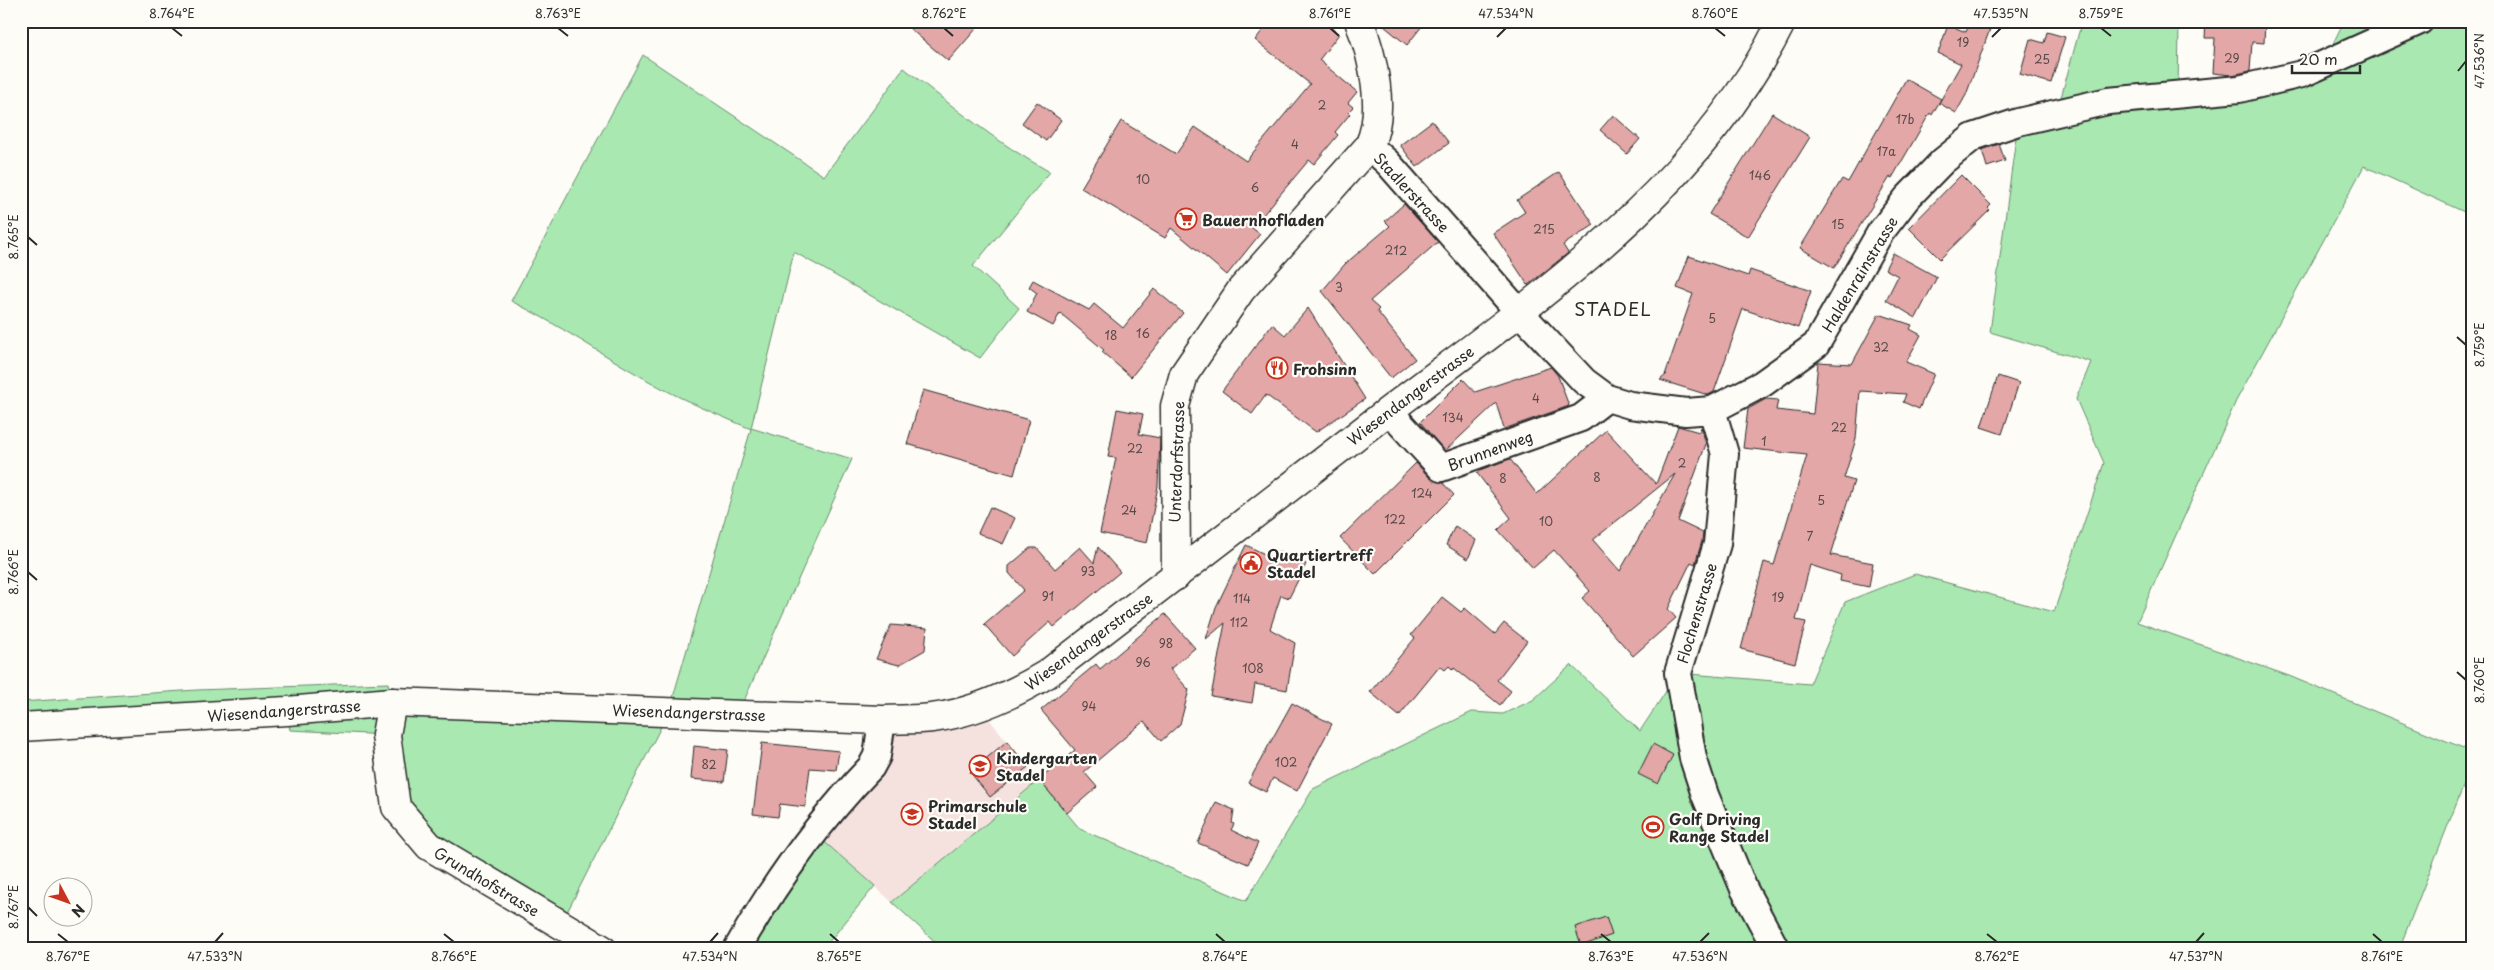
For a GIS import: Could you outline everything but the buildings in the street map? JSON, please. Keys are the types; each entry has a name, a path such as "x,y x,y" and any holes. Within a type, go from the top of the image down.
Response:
{"main road":[{"name":"Stadlerstrasse","path":"1358,21 1370,49 1376,100 1376,125 1369,146"},
{"name":"Wiesendangerstrasse","path":"21,727 392,702 882,720 932,718 957,714 1019,691 1047,674 1176,576 1520,312 1610,239 1672,180 1727,112 1782,21"},
{"name":"Unterdorfstrasse","path":"1176,576 1175,406 1184,374 1241,290 1369,146"},
{"name":"Grundhofstrasse","path":"392,702 386,735 396,807 429,846 602,949"}],"street":[{"name":"Haldenrainstrasse","path":"1520,312 1584,381 1607,398 1630,405 1686,412 1712,410 1762,384 1816,346 1880,233 1907,198 1943,161 1973,137 2018,122 2108,101 2239,89 2302,74 2420,21"},
{"name":"Stadlerstrasse","path":"1369,146 1388,163 1520,312"},
{"name":"Brunnenweg","path":"1389,411 1442,468 1581,418 1607,398"},
{"name":"Flochenstrasse","path":"1712,410 1725,454 1717,544 1678,673 1693,758 1705,795 1740,880 1776,949"},
{"path":"737,949 753,920 812,831 870,767 877,756 882,720"}],"shaded area":[{"name":"Primarschule Stadel","path":"982,705 989,719 1039,780 892,902 812,831 841,798 882,720"}],"green space":[{"path":"2082,21 2179,21 2178,95 2324,62 2344,21 2473,21 2473,216 2364,166 2236,401 2137,622 2289,676 2473,752 2473,762 2399,949 943,949 892,902 1039,780 1080,829 1246,901 1313,789 1472,712 1503,714 1533,700 1571,665 1640,731 1678,673 1810,684 1845,602 1915,574 2054,612 2104,463 2076,399 2091,362 1990,332 2018,122 2057,112"},
{"path":"643,55 824,176 904,68 993,136 1050,172 973,266 1019,308 980,358 794,252 751,428 852,459 738,714 669,711 751,429 660,387 546,319 511,301"},
{"path":"388,683 393,702 669,711 561,924 396,807 386,735 290,730 287,711 21,727 21,702 197,690"},
{"path":"812,831 875,886 823,949 737,949"}],"place":[{"name":"Bauernhofladen","path":"1186,219"},
{"name":"Frohsinn","path":"1277,368"},
{"name":"Quartiertreff Stadel","path":"1251,563"},
{"name":"Kindergarten Stadel","path":"980,766"},
{"name":"Primarschule Stadel","path":"912,814"},
{"name":"Golf Driving Range Stadel","path":"1653,827"}],"district":[{"name":"STADEL","path":"1613,308"}]}
